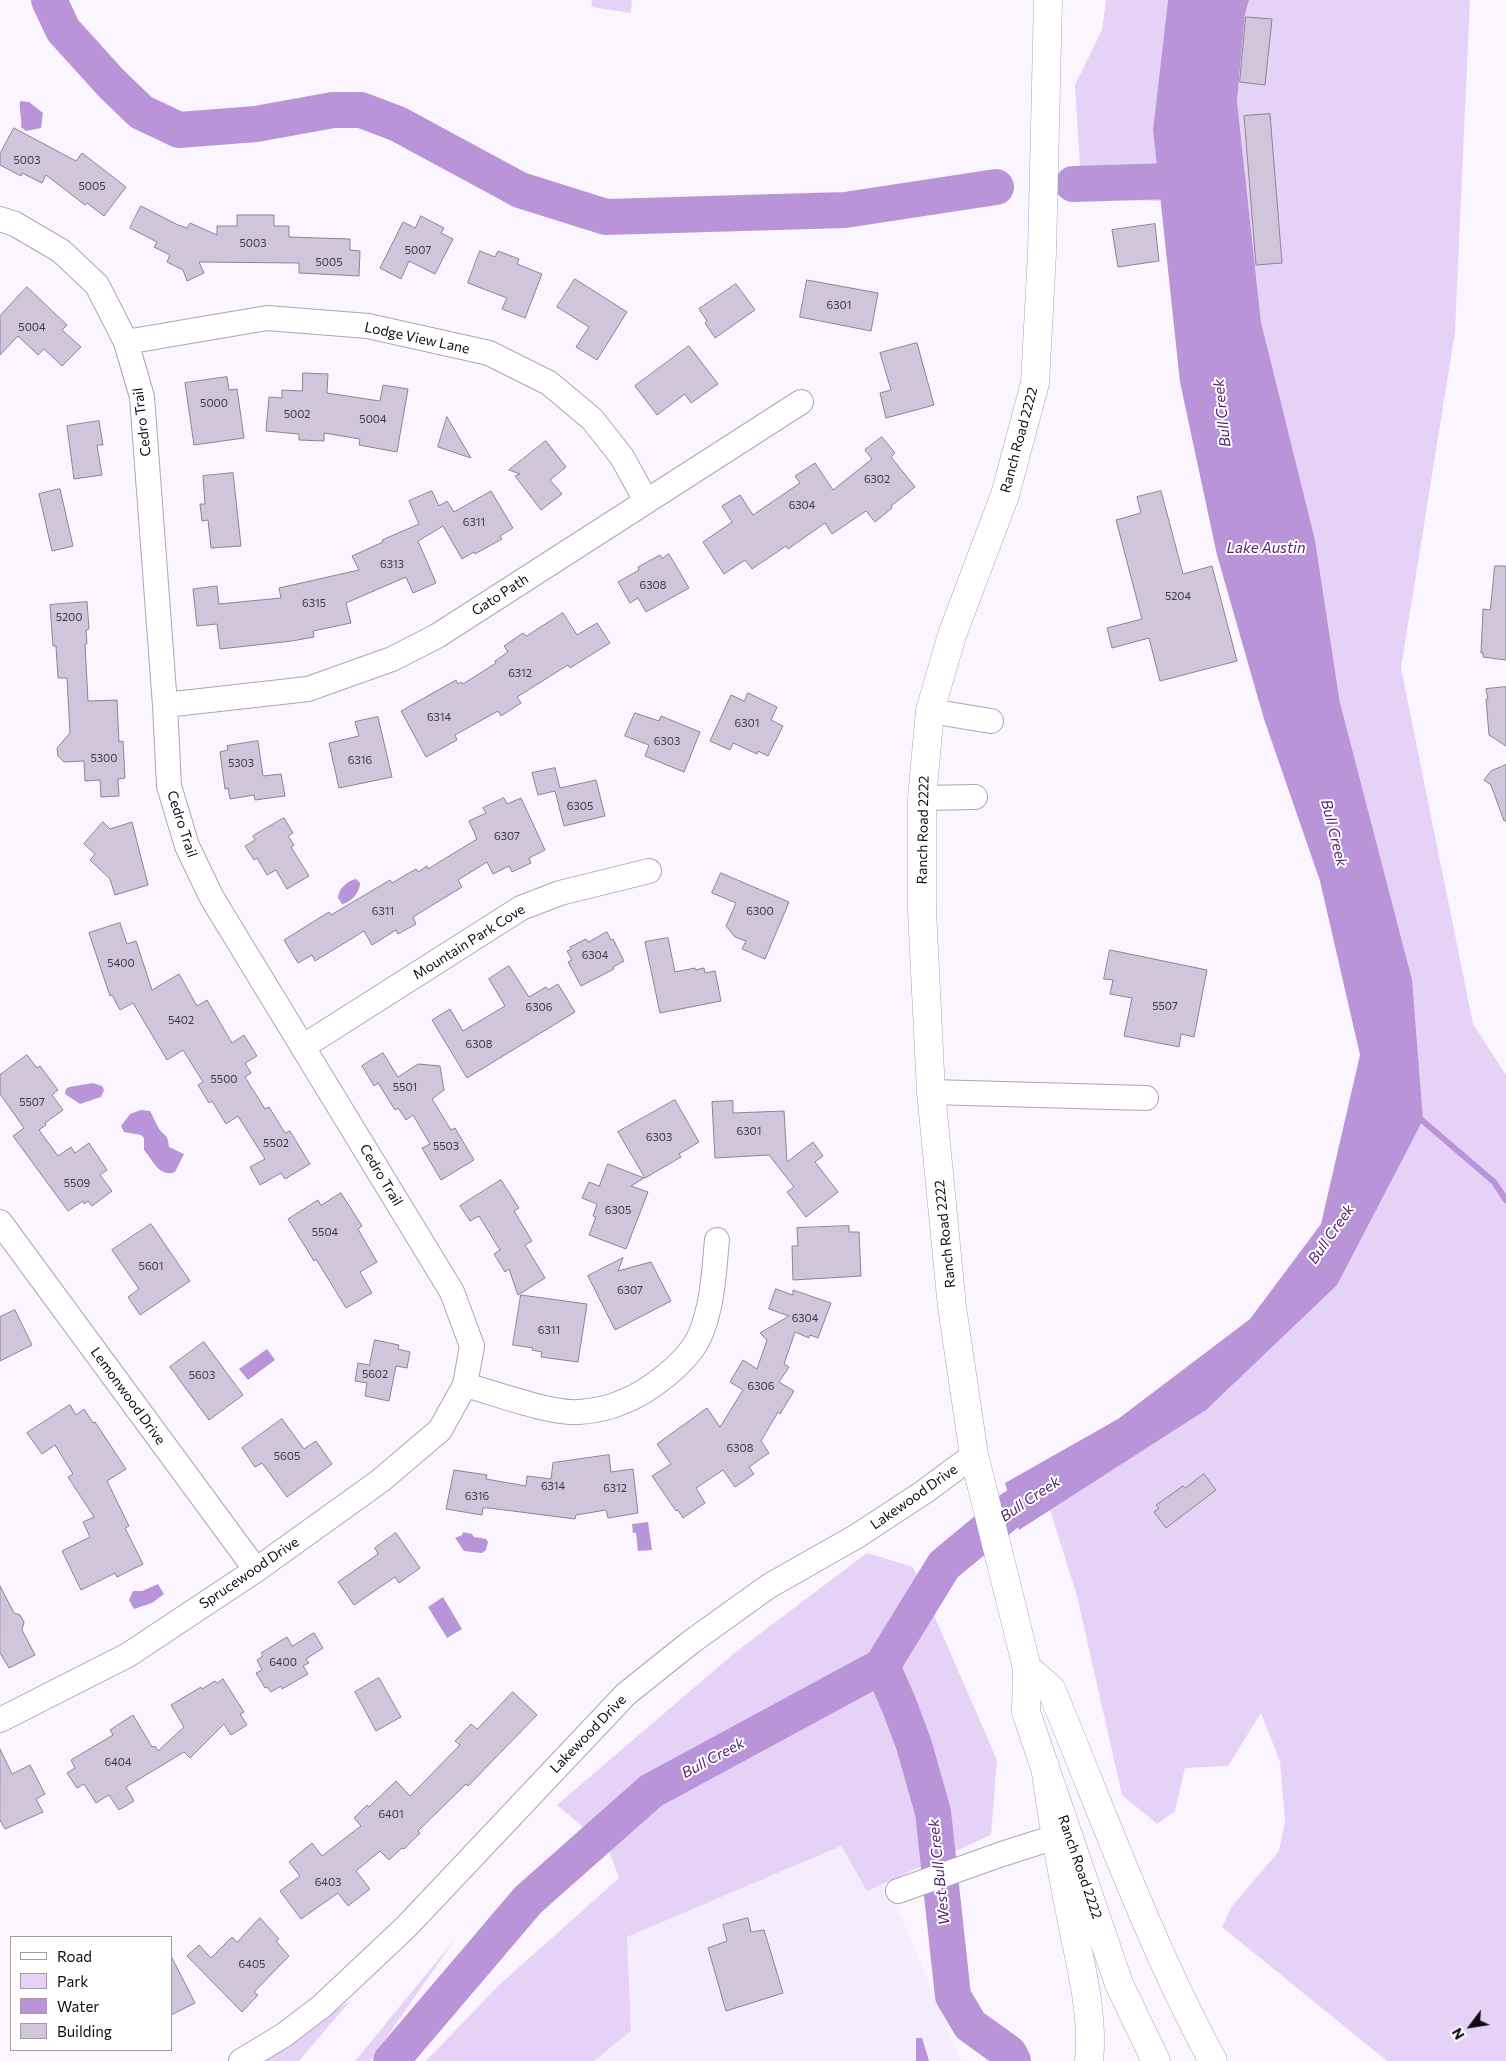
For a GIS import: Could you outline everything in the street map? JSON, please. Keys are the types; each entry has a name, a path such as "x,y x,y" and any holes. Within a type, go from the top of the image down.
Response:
{"main road":[{"name":"Ranch Road 2222","path":"1048,0 1042,252 1034,383 1005,495 952,635 930,711 922,798 922,910 931,1092 952,1307 974,1455 1027,1668 1026,1712 1045,1766 1062,1836 1119,1984 1156,2061"},
{"path":"1027,1668 1051,1689 1161,1953 1193,2023 1213,2061"},
{"path":"1062,1836 1088,2004 1089,2061"}],"street":[{"name":"Cedro Trail","path":"0,219 14,224 61,251 98,285 126,342 142,397 165,705 169,786 187,846 212,898 304,1046 452,1292 472,1346 465,1385"},
{"name":"Lodge View Lane","path":"126,342 267,318 368,326 489,352 549,383 592,419 622,457 646,501"},
{"name":"Gato Path","path":"165,705 308,689 392,659 437,636 801,402"},
{"path":"930,711 991,721"},
{"path":"922,798 974,797"},
{"name":"Mountain Park Cove","path":"304,1046 521,908 560,894 649,872"},
{"path":"931,1092 1146,1098"},
{"name":"Lemonwood Drive","path":"0,1222 256,1570"},
{"path":"465,1385 547,1408 578,1412 620,1403 664,1378 684,1358 701,1335 710,1305 718,1240"},
{"name":"Sprucewood Drive","path":"0,1720 128,1655 256,1570 380,1481 440,1430 465,1385"},
{"name":"Lakewood Drive","path":"241,2061 284,2035 322,2006 406,1927 626,1694 691,1642 769,1586 857,1536 924,1492 974,1455"},
{"path":"898,1891 1002,1854 1062,1836"}],"shaded area":[{"path":"841,1846 867,1891 884,1883 904,1923 961,2061 594,2061 631,2031 627,1937"}],"green space":[{"path":"592,0 632,0 631,13 591,7"},
{"path":"1106,0 1168,0 1153,130 1161,201 1082,199 1075,85 1102,30"},
{"path":"1249,0 1470,0 1455,332 1401,668 1473,1024 1506,1075 1506,2061 1387,2061 1222,1927 1232,1906 1279,1851 1285,1821 1280,1762 1261,1713 1228,1766 1185,1768 1175,1811 1157,1824 1122,1795 1077,1596 1050,1510 1206,1410 1423,1120 1340,703 1315,540 1261,322 1237,101 1245,14"},
{"path":"867,1553 913,1567 997,1760 991,1835 867,1891 841,1846 627,1937 631,2031 594,2061 426,2061 499,1985 619,1878 608,1848 557,1805 737,1651"},
{"path":"456,1938 370,2061 355,2061"},
{"path":"351,2000 299,2061 262,2061"}],"water":[{"name":"Lake Austin","path":"1168,0 1249,0 1245,14 1237,101 1261,322 1315,540 1340,703 1412,980 1423,1120 1337,1285 1206,1410 1019,1530 1005,1483 1118,1419 1250,1319 1321,1224 1360,1055 1320,881 1264,719 1217,555 1180,382 1153,130"},
{"path":"20,101 29,102 43,113 41,128 26,131 21,127"},
{"path":"356,879 360,883 357,893 349,902 342,904 338,898 341,889"},
{"path":"93,1083 102,1086 104,1090 101,1097 80,1104 65,1094 66,1089 69,1087"},
{"path":"141,1110 150,1111 158,1127 167,1137 169,1147 184,1154 175,1172 165,1172 157,1167 144,1150 144,1138 141,1135 124,1132 121,1126 130,1114"},
{"path":"267,1349 275,1360 248,1380 239,1369"},
{"path":"648,1522 652,1550 638,1551 636,1533 633,1533 632,1524"},
{"path":"463,1532 472,1534 474,1537 486,1539 488,1542 486,1550 482,1553 464,1551 455,1538 462,1535"},
{"path":"158,1584 164,1594 152,1603 134,1609 129,1600 133,1591 142,1591"},
{"path":"443,1597 462,1629 447,1638 428,1607"},
{"path":"916,2038 922,2038 929,2061 916,2061"}],"building":[{"path":"1246,17 1272,19 1265,85 1240,82"},
{"path":"1270,114 1282,263 1256,265 1244,116"},
{"path":"14,128 76,161 82,153 126,187 104,216 87,203 85,205 46,175 42,183 22,173 21,176 0,165 0,154"},
{"path":"141,206 178,225 187,228 190,223 217,235 217,226 237,226 237,215 274,215 274,226 289,226 289,237 350,239 350,250 360,251 359,276 299,273 299,263 199,262 204,273 187,281 183,270 167,262 170,255 154,247 157,242 130,228"},
{"path":"421,216 444,228 441,233 453,239 435,274 409,261 401,279 380,268 403,222 415,228"},
{"path":"1155,224 1159,261 1118,267 1112,230"},
{"path":"480,251 495,257 498,251 519,259 517,264 542,274 525,318 502,309 507,298 468,283"},
{"path":"575,279 627,312 597,360 576,347 589,327 557,307"},
{"path":"807,280 878,293 871,331 800,317"},
{"path":"736,284 755,310 715,338 705,323 707,321 699,309"},
{"path":"27,287 67,325 62,330 81,347 62,366 44,349 38,355 18,336 0,355 0,316"},
{"path":"917,343 934,405 886,418 880,393 891,390 880,353"},
{"path":"689,346 718,384 691,403 685,394 657,415 635,386"},
{"path":"303,373 328,374 327,393 380,401 383,385 408,389 397,452 359,445 360,439 324,433 324,441 299,440 299,434 266,431 269,397 282,398 282,390 302,391"},
{"path":"227,377 229,390 237,389 244,438 194,445 185,383"},
{"path":"447,417 471,458 438,447"},
{"path":"99,421 103,445 97,445 102,475 74,479 67,426"},
{"path":"882,437 895,453 891,457 915,487 891,506 892,508 875,522 866,511 832,534 825,523 788,549 786,546 752,569 745,560 724,574 703,542 732,522 722,506 740,495 753,515 800,483 795,476 815,463 833,490 872,459 865,450"},
{"path":"546,441 566,467 550,480 562,494 541,510 515,476 520,474 509,470"},
{"path":"233,473 241,546 211,548 208,520 202,521 200,504 205,504 203,476"},
{"path":"60,489 73,546 52,551 39,494"},
{"path":"432,491 439,506 447,501 454,512 491,491 513,528 500,536 502,539 462,559 443,526 418,541 436,583 413,593 406,577 346,603 351,623 313,631 314,637 220,649 217,624 197,626 193,589 217,586 219,604 281,598 279,588 359,570 352,556 383,542 382,540 419,524 409,501"},
{"path":"1161,491 1183,574 1212,566 1237,661 1160,681 1149,638 1112,648 1107,628 1142,619 1116,520 1141,513 1137,497"},
{"path":"669,554 689,588 646,612 638,598 630,603 618,582 639,570 638,567 660,555 662,558"},
{"path":"1495,566 1506,566 1506,660 1483,657 1483,653 1481,653 1483,609 1490,610"},
{"path":"87,602 89,629 86,630 87,644 85,644 88,701 117,700 119,742 123,741 125,778 118,779 119,796 101,797 100,780 85,781 84,761 64,762 58,756 57,748 70,733 67,678 58,678 50,605"},
{"path":"563,613 577,635 597,623 610,643 570,668 568,665 517,697 521,703 501,716 498,711 455,735 457,740 426,757 401,711 456,680 458,684 461,682 463,684 496,663 495,661 508,652 504,646 523,633 526,636"},
{"path":"1506,687 1506,746 1489,735 1486,689"},
{"path":"748,693 777,707 771,720 783,726 768,756 758,751 757,754 733,743 730,750 710,741 731,695 744,701"},
{"path":"635,713 659,721 661,716 700,732 684,772 645,756 649,745 625,736"},
{"path":"378,717 392,777 339,788 329,743 359,736 355,722"},
{"path":"258,741 263,776 281,774 285,796 255,800 254,795 230,799 228,788 225,789 220,752 228,750 227,746"},
{"path":"1506,765 1506,821 1504,821 1491,785 1484,780 1491,771"},
{"path":"555,768 560,788 596,780 605,816 564,826 555,791 538,795 532,773"},
{"path":"504,798 507,804 521,798 545,850 529,858 531,863 512,872 509,866 493,874 487,862 458,880 462,887 413,917 416,924 398,934 396,930 372,945 364,931 315,961 312,955 298,963 284,940 329,912 331,915 390,880 392,883 416,869 418,872 427,866 428,869 477,839 469,821 486,813 483,808"},
{"path":"284,818 293,833 288,836 294,845 291,847 309,876 287,889 276,870 267,875 257,858 254,860 245,846 255,840 253,836"},
{"path":"103,822 110,829 132,822 148,885 115,895 110,879 90,860 95,854 84,844"},
{"path":"721,873 789,902 765,959 742,949 746,941 735,937 726,926 736,903 712,893"},
{"path":"120,923 127,944 136,941 152,990 179,974 197,1006 207,1000 232,1043 244,1035 257,1056 245,1063 251,1073 245,1077 265,1109 269,1107 285,1133 290,1131 310,1164 285,1179 281,1173 260,1185 250,1167 265,1159 238,1116 226,1124 212,1101 209,1103 198,1085 203,1082 183,1050 167,1060 133,1003 120,1010 112,995 110,996 89,933"},
{"path":"607,932 611,940 613,939 624,961 613,967 614,969 581,986 568,962 572,960 567,951 571,949 570,947 586,939 588,942"},
{"path":"668,938 675,972 695,968 695,970 704,968 705,973 715,971 721,1001 660,1013 645,942"},
{"path":"1110,950 1207,970 1194,1037 1181,1034 1179,1047 1124,1036 1132,998 1110,994 1113,980 1104,979"},
{"path":"509,966 529,997 546,987 548,990 558,984 575,1012 467,1078 432,1020 450,1009 463,1031 505,1006 489,979"},
{"path":"383,1053 398,1077 418,1064 440,1066 444,1090 432,1099 451,1130 455,1128 474,1160 441,1180 422,1148 430,1144 413,1115 406,1120 398,1108 395,1110 378,1083 374,1086 362,1066"},
{"path":"27,1055 37,1068 40,1066 58,1090 52,1095 63,1110 45,1123 46,1125 39,1130 58,1156 71,1147 75,1153 89,1143 107,1170 100,1175 112,1191 92,1206 88,1201 84,1204 83,1201 68,1211 13,1136 24,1128 0,1094 0,1075"},
{"path":"675,1100 699,1142 679,1154 681,1157 645,1178 618,1132"},
{"path":"733,1101 733,1113 784,1111 787,1162 813,1142 823,1156 815,1162 838,1192 806,1217 787,1192 794,1187 769,1155 715,1158 712,1102"},
{"path":"608,1164 644,1178 631,1186 648,1192 626,1249 589,1235 596,1217 593,1216 597,1204 582,1198 589,1182 599,1186"},
{"path":"501,1180 519,1208 514,1211 532,1241 525,1245 545,1278 518,1295 509,1269 505,1272 494,1254 500,1250 479,1216 470,1221 460,1206"},
{"path":"341,1193 362,1226 358,1229 377,1262 360,1272 372,1293 346,1308 316,1259 314,1261 288,1219 318,1200 321,1205"},
{"path":"151,1224 190,1281 140,1315 128,1297 139,1289 112,1250"},
{"path":"849,1226 849,1232 859,1232 861,1276 793,1280 792,1246 798,1246 797,1228"},
{"path":"623,1258 618,1271 651,1262 671,1301 615,1330 588,1276"},
{"path":"776,1289 793,1295 793,1290 831,1303 818,1338 810,1335 809,1338 795,1332 784,1364 789,1367 779,1382 794,1391 780,1414 778,1412 761,1441 769,1453 749,1467 754,1474 735,1487 723,1470 696,1488 705,1503 683,1518 652,1476 671,1464 657,1444 707,1408 720,1427 743,1390 730,1382 743,1360 757,1369 767,1340 760,1333 789,1316 769,1309"},
{"path":"521,1295 587,1304 578,1362 541,1357 542,1352 532,1350 533,1348 513,1345"},
{"path":"15,1310 32,1345 0,1361 0,1317"},
{"path":"375,1340 399,1345 398,1349 410,1352 407,1368 396,1366 389,1401 365,1396 367,1383 355,1381 358,1363 369,1365"},
{"path":"204,1342 243,1395 209,1420 170,1367"},
{"path":"70,1405 76,1415 84,1409 93,1423 95,1422 126,1469 107,1481 129,1526 125,1528 143,1564 117,1577 115,1573 81,1590 62,1551 90,1537 83,1522 94,1517 68,1477 73,1474 55,1445 42,1454 27,1433"},
{"path":"282,1419 304,1449 316,1441 332,1464 287,1497 262,1463 255,1467 242,1448"},
{"path":"609,1455 611,1472 633,1469 638,1513 608,1518 606,1510 576,1515 575,1519 489,1508 483,1508 482,1515 446,1509 454,1470 487,1475 486,1479 526,1486 527,1476 551,1479 553,1463"},
{"path":"1204,1474 1216,1490 1166,1528 1154,1512 1159,1508 1156,1505"},
{"path":"396,1533 420,1568 399,1583 395,1577 354,1605 338,1582 378,1554 375,1548"},
{"path":"0,1586 14,1613 20,1615 24,1622 22,1630 35,1655 9,1668 0,1653"},
{"path":"314,1633 323,1648 306,1659 309,1663 303,1666 308,1674 282,1689 281,1686 271,1692 267,1687 265,1688 256,1673 262,1670 257,1660 263,1656 261,1653 287,1637 292,1646"},
{"path":"379,1678 401,1717 376,1731 355,1692"},
{"path":"223,1679 244,1712 240,1714 247,1725 231,1735 224,1724 190,1758 184,1752 126,1787 134,1801 119,1810 109,1795 96,1803 84,1784 77,1788 67,1773 75,1768 71,1760 113,1735 110,1730 133,1715 152,1747 155,1746 158,1751 184,1727 171,1705 201,1687 202,1689 215,1681 217,1683"},
{"path":"513,1692 537,1715 468,1786 466,1784 418,1831 420,1833 404,1849 402,1848 389,1860 380,1851 356,1871 370,1889 348,1906 338,1893 301,1919 280,1891 300,1876 289,1862 312,1843 322,1856 361,1826 354,1818 367,1805 369,1807 396,1781 410,1796 460,1745 455,1741 471,1724 477,1729"},
{"path":"0,1749 12,1774 30,1765 45,1794 36,1799 43,1812 5,1829 0,1820"},
{"path":"260,1918 279,1939 276,1941 289,1956 254,1992 258,1995 242,2012 187,1956 199,1945 211,1958 232,1937 237,1942"},
{"path":"748,1918 751,1932 764,1930 783,1993 726,2011 708,1948 727,1941 723,1925"},
{"path":"172,1958 195,2003 172,2014"}],"waterway":[{"path":"49,0 63,30 111,83 141,112 179,130 256,124 333,110 361,110 398,124 520,190 606,217 845,210 996,187"},
{"path":"1073,184 1205,180"},
{"path":"1417,1116 1494,1182 1506,1200"},
{"name":"Bull Creek","path":"391,2061 528,1900 651,1791 882,1666 944,1565 1013,1508 1055,1482"},
{"name":"West Bull Creek","path":"882,1666 914,1745 933,1812 953,1996 970,2025 1009,2053 1013,2061"}]}
